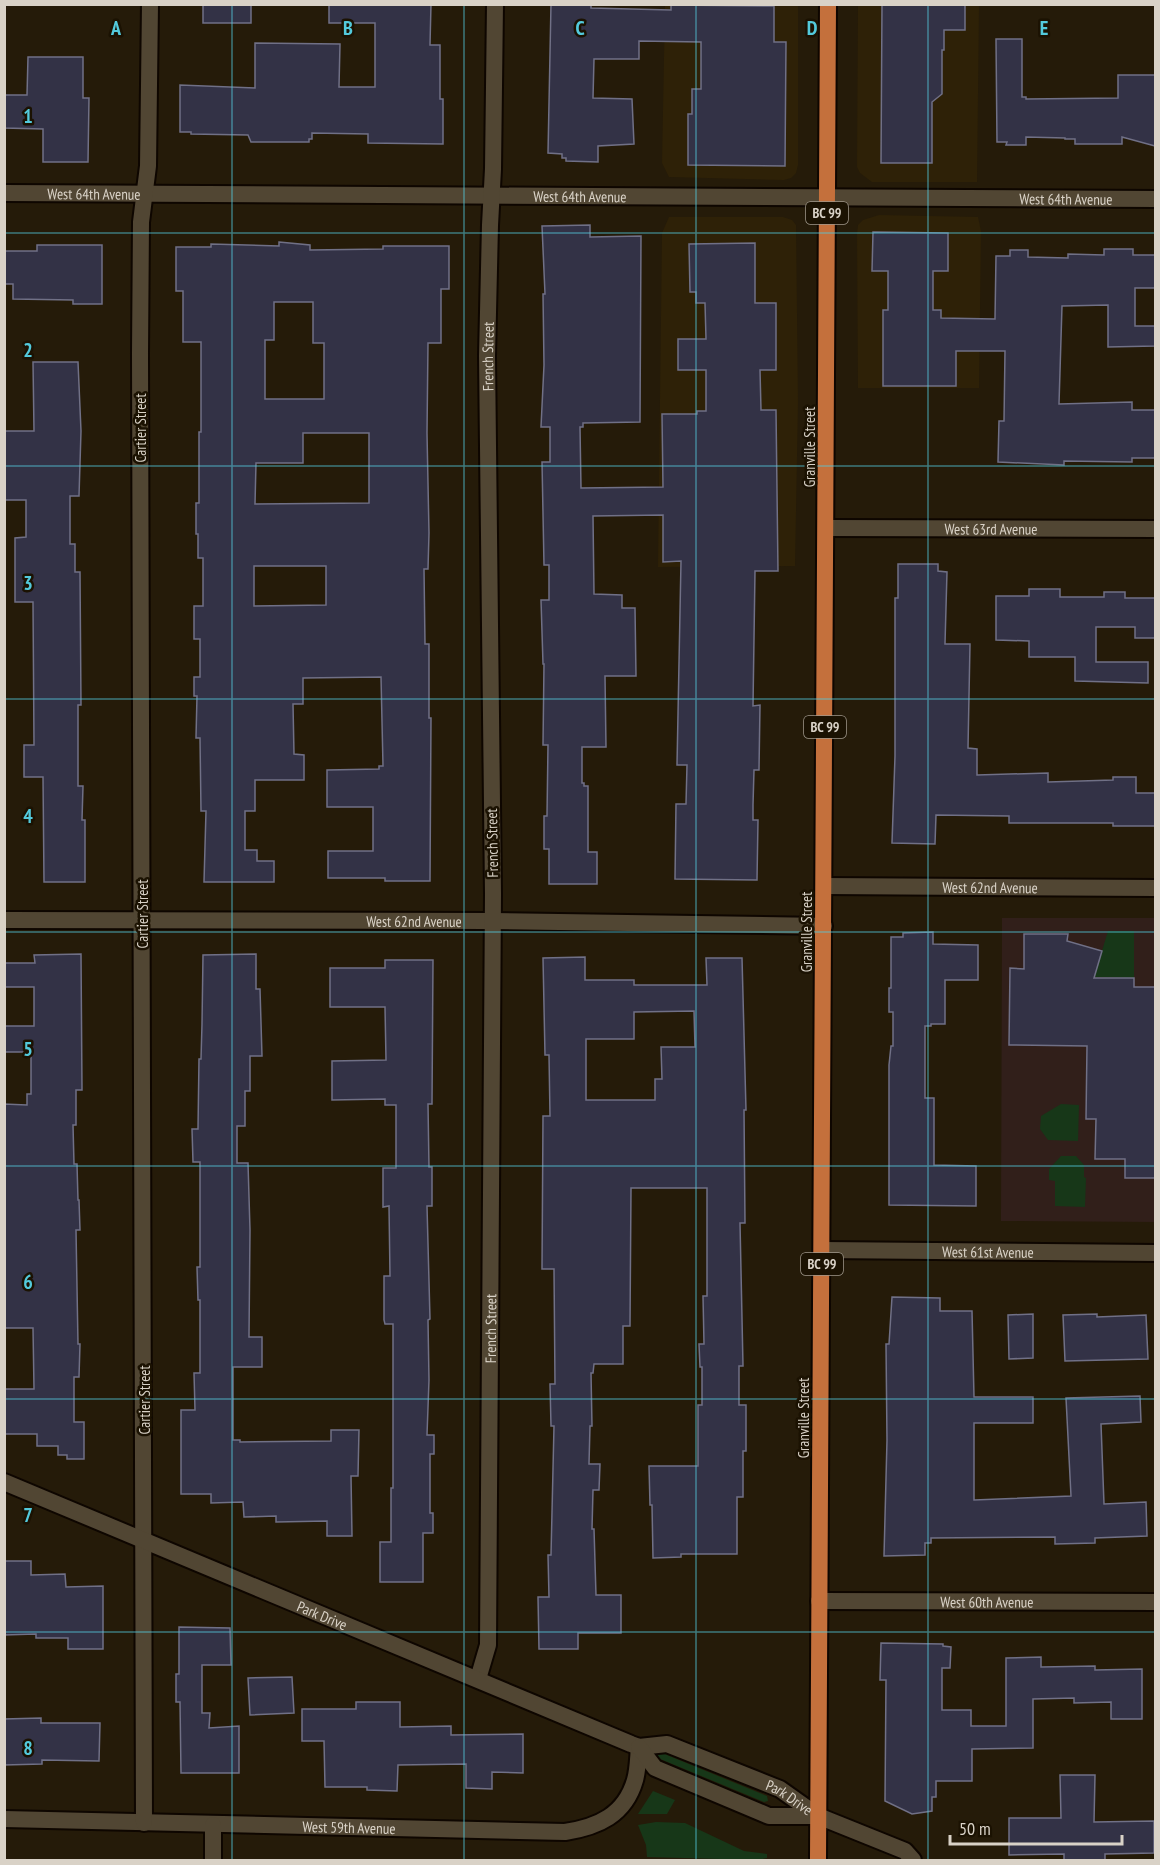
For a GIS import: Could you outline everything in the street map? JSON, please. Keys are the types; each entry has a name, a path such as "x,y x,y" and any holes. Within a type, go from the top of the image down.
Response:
{"highway":[{"name":"Granville Street","path":"818,1860 828,4"}],"street":[{"name":"Cartier Street","path":"144,1823 140,354 141,222 148,166 150,4"},
{"name":"French Street","path":"478,1679 488,1645 493,921 487,356 495,4"},
{"name":"West 64th Avenue","path":"4,192 1155,200"},
{"name":"West 63rd Avenue","path":"826,528 1155,529"},
{"name":"West 62nd Avenue","path":"824,886 1155,888"},
{"name":"West 62nd Avenue","path":"4,920 493,921 824,926"},
{"name":"West 61st Avenue","path":"822,1250 1155,1253"},
{"name":"Park Drive","path":"4,1482 639,1747 667,1744 780,1789 818,1816"},
{"name":"West 60th Avenue","path":"819,1601 1155,1602"},
{"name":"Park Drive","path":"639,1747 655,1768 769,1816 818,1816"},
{"name":"West 59th Avenue","path":"4,1819 553,1832 582,1829 612,1816 627,1799 636,1778 639,1747"},
{"path":"818,1816 904,1851 913,1860"},
{"path":"213,1825 213,1860"}],"shaded area":[{"path":"665,5 798,5 798,165 796,173 791,178 784,180 669,177 662,163"},
{"path":"858,5 979,5 977,182 872,182 860,173 857,167"},
{"path":"879,215 978,217 981,231 979,388 858,388 858,225 863,220"},
{"path":"669,217 783,217 792,220 796,225 798,402 795,566 658,567 662,233"},
{"path":"1002,918 1155,918 1155,1222 1001,1221"}],"green space":[{"path":"1108,931 1134,931 1134,978 1094,977"},
{"path":"1061,1104 1079,1105 1078,1141 1048,1140 1040,1129 1041,1116"},
{"path":"1061,1156 1076,1156 1084,1165 1085,1207 1055,1206 1055,1181 1049,1180 1049,1169"},
{"path":"650,1748 767,1796 768,1801 764,1802 648,1754"},
{"path":"653,1791 675,1800 667,1814 638,1814"},
{"path":"656,1822 685,1823 744,1851 767,1854 767,1858 758,1860 647,1857 646,1845 638,1825"}],"building":[{"path":"203,4 251,4 251,23 203,23"},
{"path":"329,4 431,4 430,45 440,45 443,144 368,143 368,134 312,133 312,139 309,139 309,142 251,142 248,135 180,132 180,85 255,88 255,43 340,44 339,87 375,87 375,23 329,23"},
{"path":"551,4 591,4 591,8 671,10 671,5 774,6 774,42 786,42 785,166 688,165 688,114 692,114 692,89 701,89 701,42 639,41 639,59 594,59 593,98 632,99 634,144 598,146 598,162 566,161 566,158 562,158 562,154 548,153"},
{"path":"882,4 965,4 965,30 944,30 942,94 932,102 932,163 881,163"},
{"path":"996,39 1022,39 1022,97 1026,99 1118,98 1118,75 1155,75 1155,146 1122,137 1122,144 1075,144 1075,139 1026,137 1026,145 1006,145 1007,142 997,142"},
{"path":"28,57 83,57 83,98 89,98 88,162 43,162 43,129 4,128 4,95 27,95"},
{"path":"590,225 590,237 641,236 640,422 583,423 583,427 580,427 581,488 663,487 662,414 697,414 697,411 706,411 706,370 678,370 678,339 706,339 705,303 696,303 696,292 690,292 689,244 755,243 755,303 776,303 776,370 760,370 761,410 776,410 778,571 755,571 753,706 760,705 759,770 754,770 753,805 753,820 758,820 757,880 675,879 676,804 686,804 687,765 677,765 681,561 663,562 663,515 593,516 594,594 622,595 622,608 635,608 636,676 605,676 606,747 582,747 582,783 588,786 588,852 597,852 597,884 549,884 549,849 544,849 548,745 543,745 544,664 541,600 549,600 549,565 544,565 542,462 550,462 550,427 541,427 544,365 543,294 545,294 542,226"},
{"path":"873,232 948,233 948,271 933,271 933,310 941,310 941,318 995,319 996,256 1010,256 1010,250 1028,250 1028,257 1068,258 1068,254 1104,255 1104,249 1133,249 1133,255 1155,255 1155,288 1135,288 1135,326 1155,326 1155,346 1108,347 1108,305 1062,306 1059,404 1132,402 1132,410 1155,410 1155,458 1132,458 1132,462 1064,461 1064,465 998,462 999,421 1004,421 1005,351 956,351 956,386 883,386 883,310 888,310 888,271 872,271"},
{"path":"279,242 310,245 310,250 383,249 383,246 449,246 449,289 441,289 441,343 428,343 429,533 428,569 424,569 425,644 429,644 429,718 431,718 430,881 328,878 328,851 373,851 373,807 327,807 327,770 379,769 379,766 383,766 381,677 303,678 303,704 293,704 294,754 304,755 304,780 255,780 255,811 245,811 245,850 257,850 257,861 274,861 274,882 204,882 206,811 201,811 200,738 196,738 197,696 194,696 194,677 200,677 200,639 194,639 194,606 203,606 203,558 198,558 198,534 196,534 196,503 199,503 199,432 201,432 201,342 183,342 183,291 176,291 176,247 211,247 211,244 279,246","holes":["274,302 313,302 313,343 324,343 324,399 265,399 265,340 274,340","303,433 369,433 369,503 255,504 256,463 303,463","254,566 326,566 326,605 254,606"]},
{"path":"37,245 102,245 102,304 73,304 73,300 13,299 13,284 4,284 4,251 37,251"},
{"path":"33,362 78,362 81,431 79,496 70,496 70,544 75,544 75,572 80,572 81,705 78,705 78,786 83,786 85,882 44,882 43,777 24,777 24,745 34,745 33,602 15,602 15,538 26,537 26,500 4,500 4,431 34,431"},
{"path":"898,564 938,564 938,571 947,572 945,644 970,644 968,748 977,749 977,775 1048,773 1048,782 1136,777 1136,793 1155,793 1155,826 1113,826 1113,823 1009,823 1009,816 936,815 935,844 892,843 895,756 895,598 898,598"},
{"path":"1029,589 1060,589 1060,597 1104,597 1104,592 1125,592 1125,598 1155,598 1155,638 1135,638 1135,627 1096,627 1096,662 1148,662 1148,683 1075,681 1075,657 1029,657 1029,641 996,640 996,596 1029,596"},
{"path":"933,932 933,944 978,945 978,980 945,980 945,1024 925,1026 925,1098 934,1098 934,1165 976,1166 976,1206 889,1205 889,1065 891,1046 893,1046 893,1012 889,1012 891,937 903,937 903,933"},
{"path":"1024,934 1068,934 1067,941 1102,951 1094,978 1134,978 1134,987 1155,987 1155,1178 1125,1178 1125,1159 1095,1159 1096,1119 1086,1119 1087,1046 1009,1045 1010,968 1024,969"},
{"path":"81,954 82,1090 76,1090 76,1125 73,1125 80,1230 76,1230 78,1344 80,1344 79,1377 74,1377 74,1422 84,1422 84,1459 67,1459 67,1455 58,1455 58,1446 37,1446 37,1434 4,1434 4,1389 34,1389 33,1328 4,1328 4,1104 27,1105 27,1094 31,1094 31,1052 4,1052 4,1026 34,1026 34,987 4,987 4,963 35,963 34,955"},
{"path":"256,954 256,989 260,989 262,1056 250,1056 250,1091 245,1091 245,1126 237,1126 237,1163 248,1163 249,1337 262,1337 262,1367 233,1367 233,1440 240,1440 240,1442 331,1441 331,1430 359,1430 358,1476 351,1476 352,1536 327,1536 327,1521 276,1522 276,1516 244,1517 243,1502 211,1503 211,1494 181,1494 181,1410 195,1410 194,1373 200,1373 200,1300 198,1300 197,1267 200,1267 200,1162 193,1162 192,1129 198,1129 203,955"},
{"path":"585,957 585,980 634,980 634,985 707,985 706,958 742,958 746,1110 744,1110 745,1223 740,1223 743,1366 739,1366 739,1405 746,1405 746,1451 743,1451 743,1497 737,1497 737,1554 681,1554 681,1557 653,1558 649,1466 698,1466 698,1405 702,1405 702,1367 700,1367 699,1344 704,1344 703,1296 707,1296 707,1188 631,1188 630,1326 623,1326 623,1364 594,1364 593,1373 591,1373 592,1426 590,1426 589,1464 600,1464 599,1490 593,1490 592,1529 594,1529 596,1595 621,1595 621,1633 578,1633 578,1649 539,1649 538,1597 549,1597 548,1555 551,1555 554,1426 551,1426 550,1384 555,1384 554,1269 542,1269 543,1116 550,1116 549,1055 545,1055 543,958","holes":["694,1011 695,1047 661,1047 662,1079 655,1079 655,1100 586,1100 586,1039 634,1039 634,1012"]},
{"path":"385,960 433,960 432,1104 428,1104 432,1206 427,1206 430,1319 428,1320 427,1435 434,1435 434,1454 430,1454 430,1513 433,1513 433,1533 423,1533 423,1582 380,1582 380,1542 391,1542 391,1488 393,1488 393,1324 385,1324 384,1320 384,1276 390,1276 389,1206 383,1207 383,1168 396,1168 396,1105 385,1105 385,1099 332,1100 332,1061 386,1060 385,1007 330,1007 330,968 385,968"},
{"path":"892,1297 940,1298 940,1311 972,1311 974,1397 1033,1397 1033,1423 974,1423 974,1500 1071,1496 1066,1398 1140,1396 1141,1422 1101,1424 1104,1504 1146,1502 1147,1536 1095,1538 1095,1543 1055,1544 1055,1537 931,1538 931,1543 925,1543 925,1555 884,1556 887,1440 886,1344 889,1344"},
{"path":"1033,1314 1033,1358 1009,1359 1008,1315"},
{"path":"1097,1314 1097,1317 1146,1315 1148,1359 1065,1361 1063,1315"},
{"path":"4,1561 31,1561 31,1575 65,1574 66,1587 103,1586 103,1649 68,1649 68,1638 36,1638 36,1634 4,1635"},
{"path":"179,1627 230,1628 231,1665 202,1665 202,1713 210,1713 209,1728 239,1726 239,1773 181,1773 180,1702 176,1702 176,1674 179,1674"},
{"path":"881,1643 943,1644 943,1646 951,1647 950,1668 942,1668 942,1710 971,1710 971,1726 1006,1726 1006,1658 1041,1657 1041,1667 1095,1666 1095,1670 1142,1669 1142,1719 1111,1719 1111,1702 1074,1703 1074,1698 1033,1699 1033,1748 972,1749 972,1781 936,1781 936,1797 932,1797 932,1811 912,1814 885,1801 886,1680 880,1680"},
{"path":"292,1677 294,1713 250,1715 248,1678"},
{"path":"356,1702 400,1702 400,1727 451,1726 451,1735 523,1734 523,1773 492,1772 492,1789 466,1788 466,1764 398,1765 397,1791 367,1790 367,1787 325,1787 324,1741 302,1741 302,1709 356,1709"},
{"path":"41,1718 41,1723 100,1723 99,1761 42,1760 42,1764 4,1765 4,1719"},
{"path":"1060,1775 1095,1775 1094,1822 1154,1821 1154,1853 1105,1854 1105,1860 1064,1860 1064,1854 1009,1855 1009,1818 1061,1818"}]}
